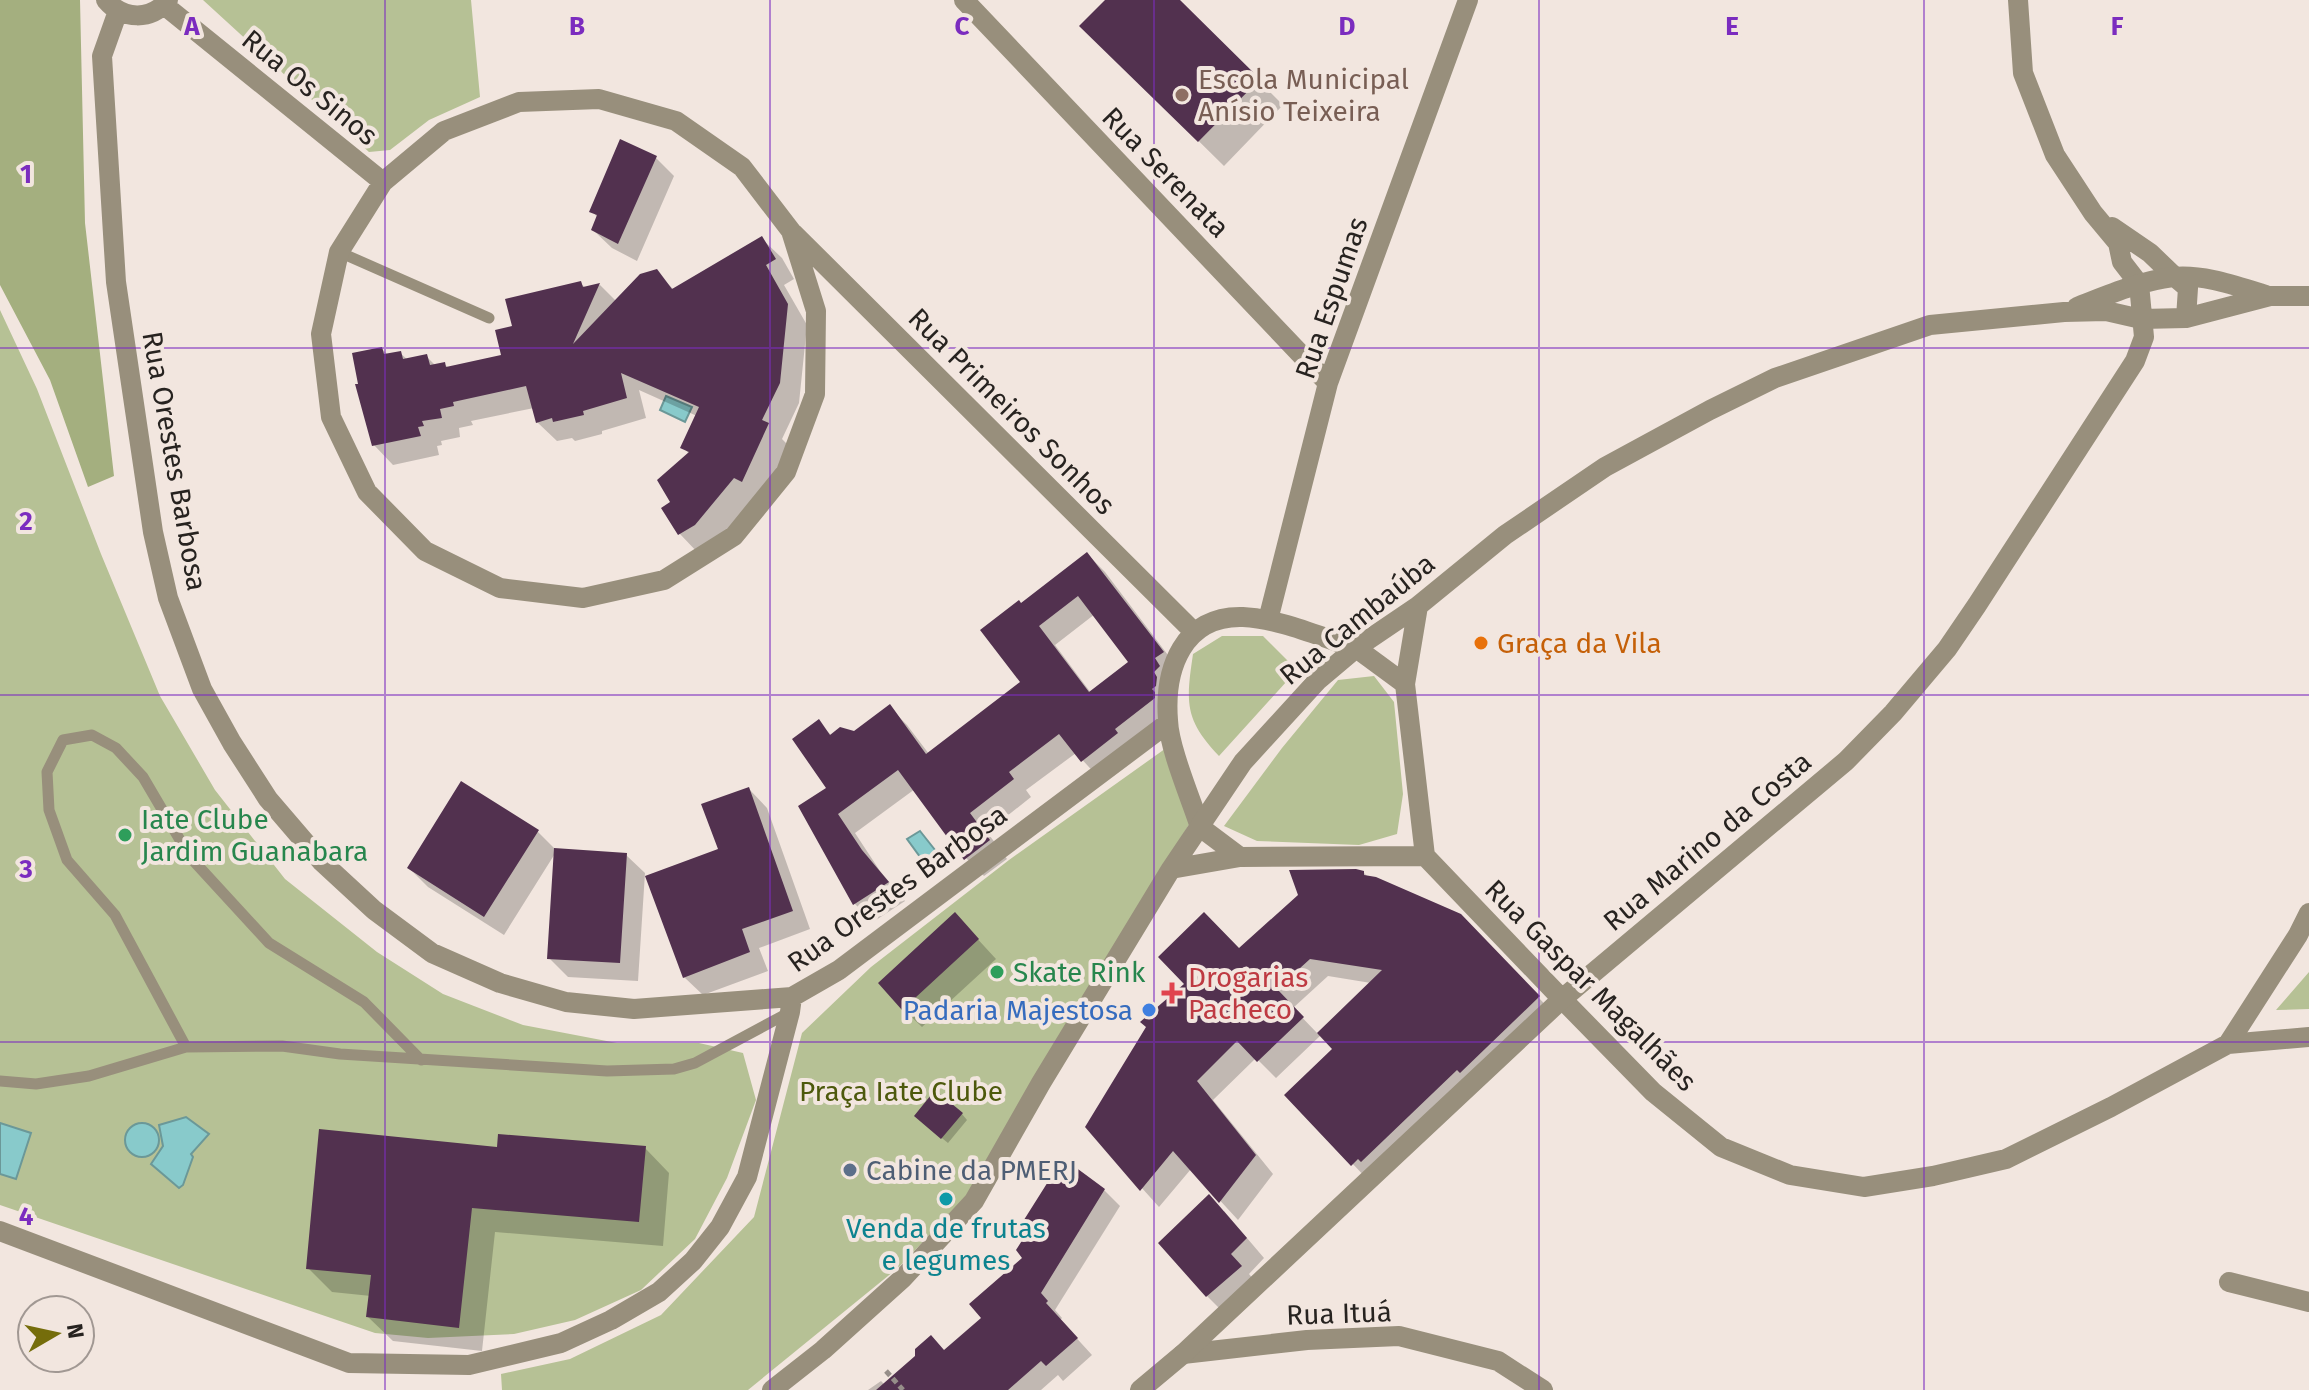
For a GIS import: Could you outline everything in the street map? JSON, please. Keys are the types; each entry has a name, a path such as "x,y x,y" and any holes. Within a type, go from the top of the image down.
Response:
{"street":[{"name":"Rua Serenata","path":"964,0 1328,383"},
{"name":"Rua Espumas","path":"1268,620 1328,383 1468,0"},
{"path":"2018,0 2023,73 2055,155 2093,213 2118,243 2122,262 2139,284"},
{"path":"112,6 143,16 166,2"},
{"name":"Rua Os Sinos","path":"166,2 383,182"},
{"name":"Rua Orestes Barbosa","path":"112,6 102,56 116,282 153,532 168,598 202,689 268,799 322,862 374,910 432,953 500,983 566,1002 634,1009 791,1005 1168,723"},
{"name":"Rua Primeiros Sonhos","path":"791,231 816,311 815,394 786,472 734,536 664,580 583,598 500,588 425,551 367,492 331,417 324,362 321,334 339,252 383,182 444,131 519,102 599,99 676,121 742,167 791,231 1193,631"},
{"path":"2093,213 2150,253 2188,288 2186,318"},
{"name":"Rua Cambaúba","path":"2064,312 2139,284 2175,277 2213,280 2270,296"},
{"name":"Rua Marino da Costa","path":"1183,1354 1562,999 1846,761 1919,684 1977,605 2135,361 2144,337 2139,284"},
{"name":"Rua Cambaúba","path":"772,1390 823,1350 903,1278 974,1201 1041,1083 1171,869 1243,762 1318,680 1356,648 1418,606 1505,535 1605,467 1775,378 1930,325 2064,312 2106,311 2141,319 2186,318 2270,296 2309,296"},
{"path":"1171,869 1240,857 1425,856 1405,684 1418,606"},
{"path":"1240,857 1200,827 1168,723 1168,684 1178,657 1193,631 1219,619 1242,617 1268,620 1356,648 1405,684"},
{"name":"Rua Gaspar Magalhães","path":"1425,856 1653,1092 1721,1147 1790,1175 1864,1187 1933,1176 2006,1159 2228,1044 2309,1037"},
{"path":"2228,1044 2309,913"},
{"path":"0,1231 349,1363 469,1365 561,1343 611,1320 659,1292 693,1261 720,1227 747,1177 791,1005"},
{"path":"2229,1282 2309,1302"},
{"name":"Rua Ituá","path":"1183,1354 1307,1340 1399,1336 1498,1361 1543,1390"},
{"path":"1140,1390 1183,1354"}],"lane":[{"path":"339,252 489,318"},
{"path":"186,1047 115,915 67,860 49,810 47,772 63,740 92,735 116,748 143,777 190,857 269,943 364,1002 421,1060"},
{"path":"0,1081 36,1084 89,1076 186,1047 282,1046 421,1060 607,1071 674,1069 695,1063 791,1005"}],"path":[{"path":"886,1371 903,1390"}],"green space":[{"path":"0,0 80,0 85,223 114,476 88,487 50,380 0,285"},
{"path":"203,0 471,0 480,97 429,120 390,150 369,152"},
{"name":"Iate Clube Jardim Guanabara","path":"0,310 37,389 160,696 215,790 285,879 377,952 443,994 523,1025 617,1043 699,1043 743,1053 756,1100 727,1178 695,1239 641,1290 575,1320 514,1334 428,1338 375,1333 0,1205"},
{"path":"1222,636 1263,636 1297,670 1219,756 1194,720 1190,709 1189,685 1193,654"},
{"path":"1374,676 1394,702 1403,794 1397,834 1359,845 1257,841 1224,826 1338,680"},
{"name":"Praça Iate Clube","path":"1169,746 1191,821 969,1193 899,1267 748,1390 502,1390 501,1374 570,1359 661,1315 754,1217 802,1033 871,967 1009,860"},
{"path":"2309,972 2309,1009 2276,1010"}],"water":[{"path":"666,396 692,407 685,422 660,410"},
{"path":"920,831 939,855 926,865 907,839"},
{"path":"186,1117 209,1134 191,1154 193,1157 183,1185 179,1188 151,1164 163,1146 159,1125"},
{"path":"0,1123 31,1133 16,1179 0,1174"},
{"path":"142,1123 154,1128 159,1140 154,1152 142,1157 130,1152 125,1140 130,1128"}],"building":[{"path":"1105,0 1180,0 1260,79 1198,142 1079,26"},
{"path":"620,139 657,156 618,244 591,230 597,215 589,212"},
{"path":"762,236 776,259 766,265 788,304 780,383 762,420 769,423 742,482 734,478 695,525 678,535 661,508 670,502 657,480 689,452 680,448 699,407 621,373 627,398 583,411 584,415 536,423 526,386 453,402 454,406 440,409 442,418 422,421 424,426 418,427 421,436 372,446 355,384 358,384 352,353 382,347 384,354 401,351 403,359 427,354 430,365 445,362 446,367 501,355 495,330 512,326 505,299 581,281 583,287 600,283 573,344 640,274 657,269 672,289"},
{"path":"1087,552 1164,652 1155,658 1160,666 1154,672 1157,677 1156,686 1152,689 1155,698 1115,729 1118,733 1081,762 1059,734 1009,772 1014,779 970,813 990,840 964,860 898,770 838,814 889,882 853,905 798,806 826,788 792,739 819,719 830,735 840,727 854,731 890,704 926,754 1020,682 980,630 1019,600 1021,603","holes":["1078,596 1128,662 1089,692 1039,626"]},
{"path":"461,781 539,830 484,917 407,868"},
{"path":"749,787 793,911 742,929 750,952 683,978 645,876 718,849 701,804"},
{"path":"554,848 627,853 620,963 547,959"},
{"path":"1356,869 1461,914 1540,996 1460,1073 1457,1070 1361,1162 1358,1159 1351,1166 1284,1095 1332,1049 1317,1033 1382,970 1310,959 1277,989 1304,1017 1257,1062 1237,1041 1197,1081 1256,1155 1219,1203 1173,1151 1140,1191 1085,1127 1146,1027 1140,1022 1184,984 1158,957 1204,912 1239,948 1298,895 1289,870"},
{"path":"955,912 979,939 902,1010 878,983"},
{"path":"935,1090 963,1113 941,1139 914,1116"},
{"path":"319,1129 497,1147 498,1134 646,1146 639,1222 472,1208 459,1328 366,1317 371,1275 306,1269"},
{"path":"1063,1158 1105,1189 1041,1293 1048,1301 1046,1303 1078,1338 1046,1366 1041,1361 1008,1390 876,1390 915,1356 915,1349 931,1335 944,1350 981,1318 969,1304 1022,1258 1016,1250 1030,1228 1022,1223"},
{"path":"1209,1194 1247,1238 1231,1254 1242,1266 1206,1297 1158,1243"}],"place":[{"name":"Escola Municipal Anísio Teixeira","path":"1182,95"},
{"name":"Graça da Vila","path":"1481,643"},
{"name":"Iate Clube Jardim Guanabara","path":"125,835"},
{"name":"Skate Rink","path":"997,972"},
{"name":"Drogarias Pacheco","path":"1172,993"},
{"name":"Padaria Majestosa","path":"1149,1010"},
{"name":"Cabine da PMERJ","path":"850,1170"},
{"name":"Venda de frutas e legumes","path":"946,1199"}]}
